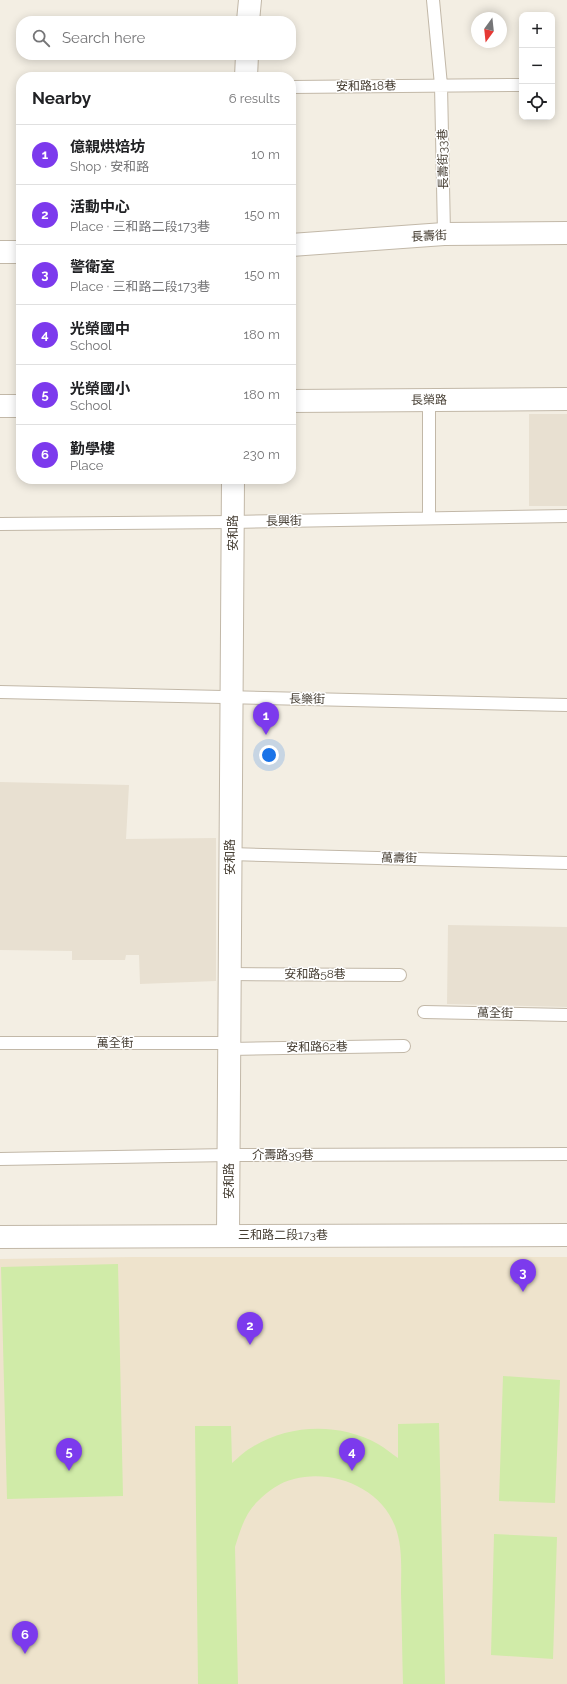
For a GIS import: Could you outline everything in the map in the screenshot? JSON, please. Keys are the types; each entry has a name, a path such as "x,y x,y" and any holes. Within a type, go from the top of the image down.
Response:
{"street":[{"path":"248,16 250,0"},
{"path":"246,72 247,60"},
{"name":"長壽街","path":"296,245 444,234 567,233"},
{"path":"0,252 16,252"},
{"name":"長榮路","path":"296,401 567,398"},
{"path":"0,406 16,406"},
{"name":"安和路","path":"228,1236 233,484"},
{"name":"三和路二段173巷","path":"0,1237 567,1235"}],"lane":[{"name":"長壽街33巷","path":"433,0 441,85 444,234"},
{"name":"安和路18巷","path":"296,87 519,85"},
{"path":"428,400 429,518"},
{"name":"長興街","path":"0,524 233,522 567,516"},
{"name":"長樂街","path":"0,692 567,705"},
{"name":"萬壽街","path":"230,854 567,863"},
{"name":"安和路58巷","path":"230,974 400,975"},
{"name":"萬全街","path":"424,1012 567,1015"},
{"name":"萬全街","path":"0,1042 229,1046"},
{"name":"安和路62巷","path":"229,1046 404,1046"},
{"name":"介壽路39巷","path":"0,1159 229,1155 567,1154"}],"shaded area":[{"path":"529,414 567,414 567,506 529,506"},
{"path":"0,782 129,785 126,839 216,838 216,981 140,984 139,955 126,955 125,960 72,960 72,951 0,950"},
{"path":"448,925 567,927 567,1007 447,1004"},
{"path":"133,1257 567,1257 567,1684 0,1684 0,1259"}],"green space":[{"path":"118,1264 123,1496 7,1499 1,1267"},
{"path":"503,1376 560,1380 555,1503 499,1501"},
{"path":"439,1423 445,1684 403,1684 400,1550 398,1534 388,1512 366,1491 353,1484 339,1479 309,1477 289,1480 274,1487 253,1506 246,1517 235,1547 238,1684 198,1684 195,1426 231,1426 232,1463 254,1446 268,1439 284,1433 316,1429 348,1432 363,1437 378,1444 398,1458 398,1424"},
{"path":"494,1534 557,1537 553,1659 491,1655"}],"place":[{"name":"億親烘焙坊","path":"266,735"},
{"name":"警衛室","path":"523,1292"},
{"name":"活動中心","path":"250,1345"},
{"name":"光榮國小","path":"69,1471"},
{"name":"光榮國中","path":"352,1471"},
{"name":"勤學樓","path":"25,1654"}]}
